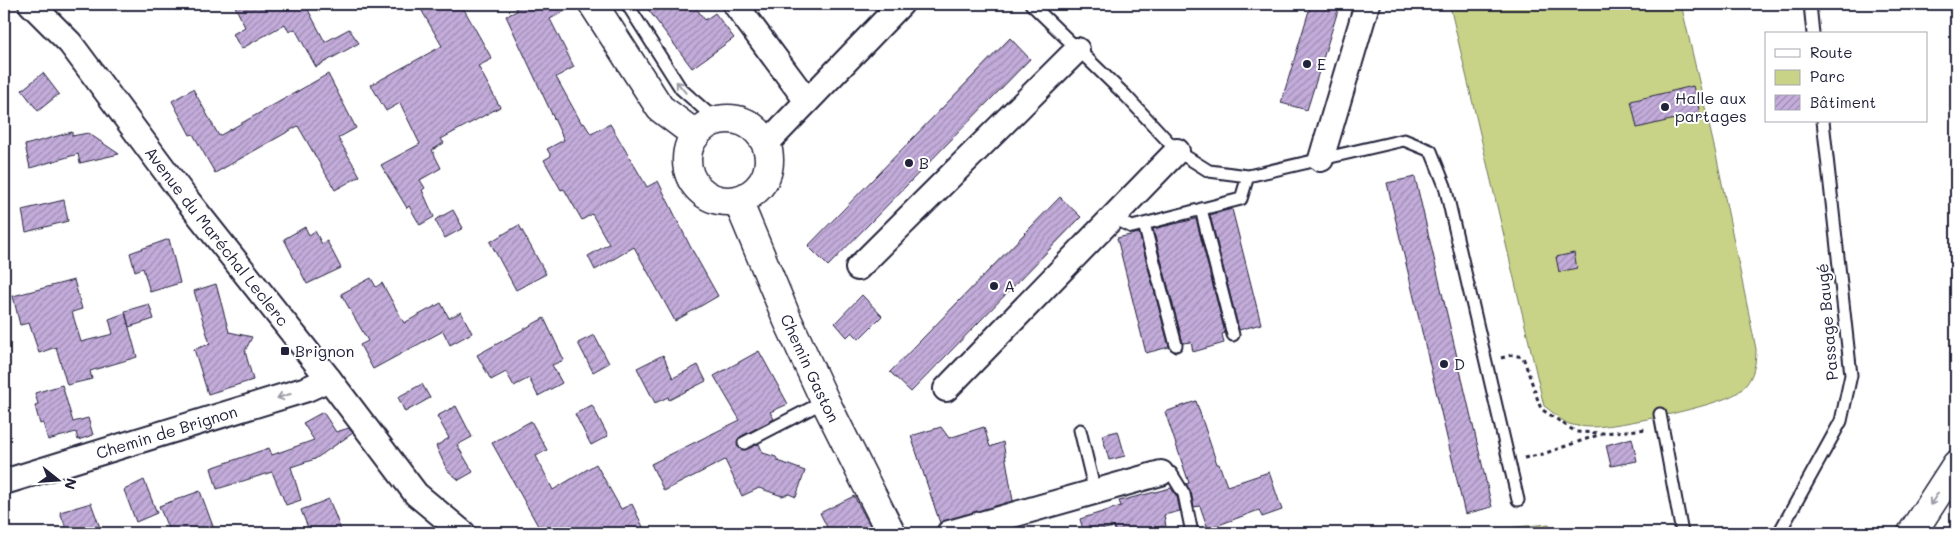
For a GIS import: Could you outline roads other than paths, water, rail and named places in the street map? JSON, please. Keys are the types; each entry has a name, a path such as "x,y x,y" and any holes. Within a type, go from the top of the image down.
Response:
{"main road":[{"path":"593,4 660,108 706,128"},
{"path":"728,118 740,120 760,134 766,143 769,167 766,179 759,188 738,201 726,202 713,199 702,193 688,171 689,146 706,128 728,118"},
{"name":"Chemin Gaston","path":"738,201 788,321 825,401 891,533"},
{"path":"1912,533 1956,465"}],"street":[{"name":"Avenue du Maréchal Leclerc","path":"31,4 70,43 184,196 329,378 416,494 463,533"},
{"path":"735,4 807,101"},
{"path":"766,143 901,4"},
{"path":"1321,159 1367,4"},
{"path":"858,268 1077,50"},
{"path":"946,389 1176,151"},
{"name":"Chemin de Brignon","path":"4,482 307,389 329,378"},
{"path":"949,533 1161,473"}],"lane":[{"path":"627,4 706,128"},
{"path":"1031,4 1126,96 1176,151 1209,171 1248,176 1404,140 1431,151 1445,186 1518,500"},
{"path":"1810,4 1813,32"},
{"name":"Passage Baugé","path":"1779,533 1841,420 1851,375 1823,122"},
{"path":"1112,217 1132,227 1241,199 1248,176"},
{"path":"1201,209 1233,335"},
{"path":"1144,224 1176,345"},
{"path":"744,442 825,401"},
{"path":"1660,414 1682,533"},
{"path":"1080,430 1095,492"},
{"path":"1161,473 1171,473 1184,494 1192,533"}],"place":[{"name":"E","path":"1307,64"},
{"name":"Halle aux partages","path":"1665,107"},
{"name":"B","path":"909,163"},
{"name":"A","path":"994,286"},
{"name":"Brignon","path":"285,351"},
{"name":"D","path":"1444,364"}]}
